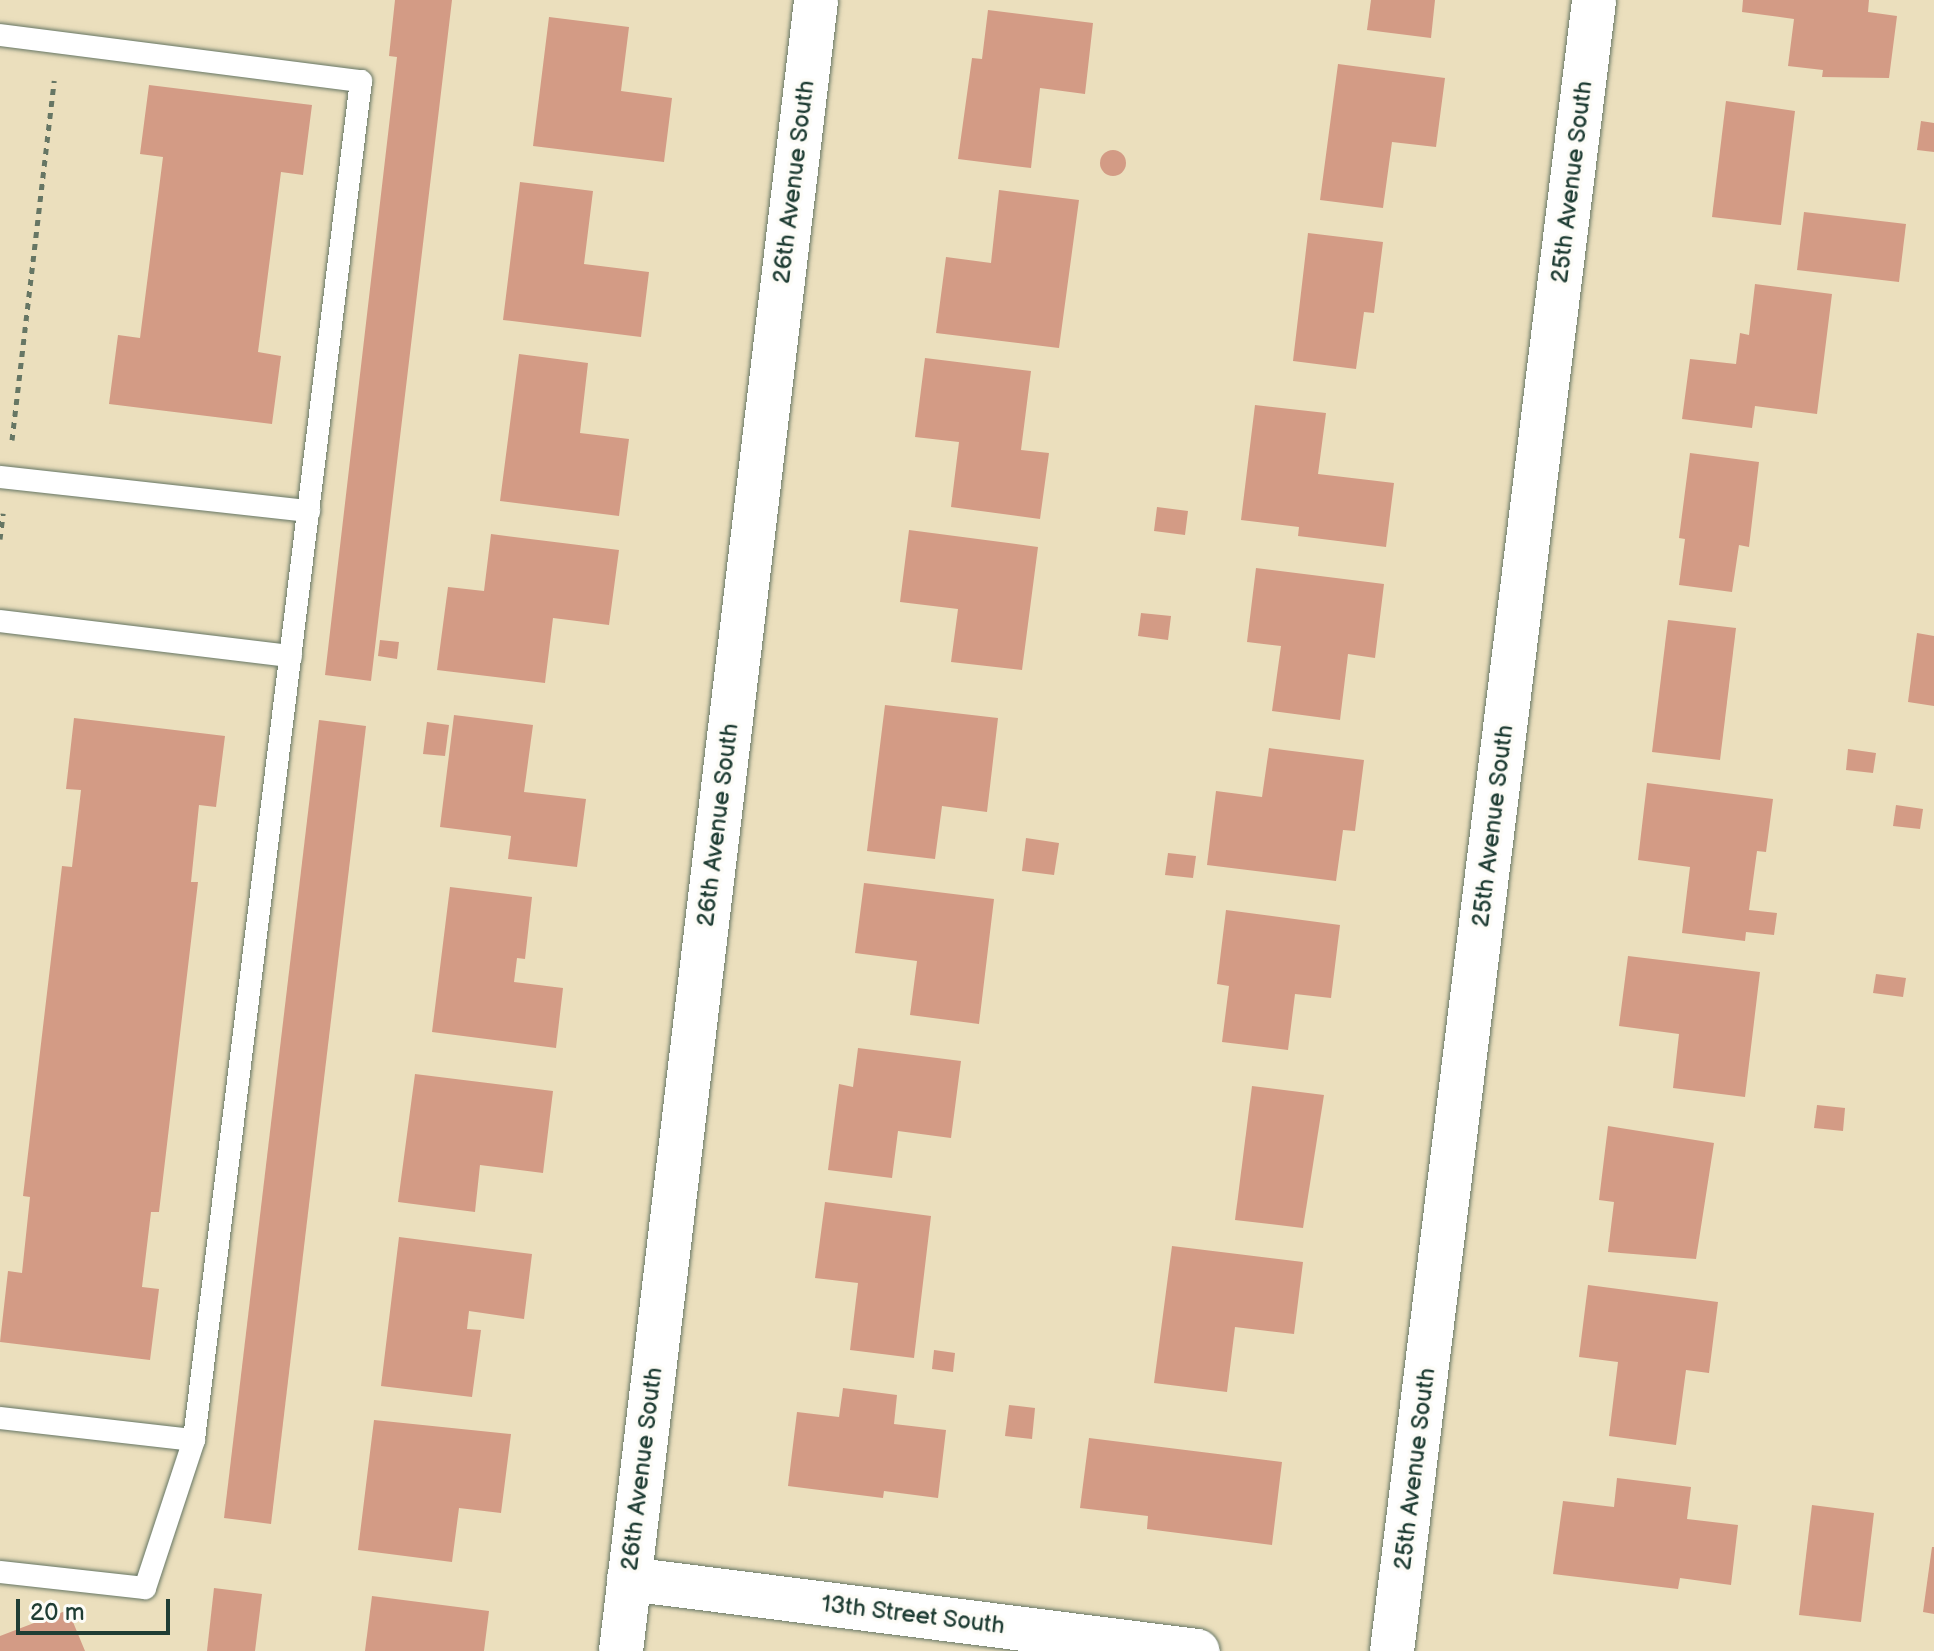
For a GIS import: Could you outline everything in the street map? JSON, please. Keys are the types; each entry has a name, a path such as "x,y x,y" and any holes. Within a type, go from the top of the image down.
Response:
{"street":[{"name":"26th Avenue South","path":"621,1651 816,0"},
{"name":"25th Avenue South","path":"1392,1651 1594,0"},
{"name":"13th Street South","path":"629,1579 1197,1651"}],"lane":[{"path":"0,35 58,46 361,81 194,1440 145,1588 0,1572"},
{"path":"4,478 309,511"},
{"path":"0,621 291,656"},
{"path":"0,1418 194,1440"}],"path":[{"path":"0,539 4,478 58,46"}],"building":[{"path":"395,0 452,0 371,681 325,675 397,57 389,56"},
{"path":"1371,0 1435,0 1431,38 1367,30"},
{"path":"1743,0 1869,0 1868,12 1897,16 1889,78 1822,77 1823,70 1788,66 1794,19 1742,12"},
{"path":"988,10 1093,23 1085,94 1040,88 1031,168 958,159 972,58 982,59"},
{"path":"549,17 629,27 621,91 672,98 664,162 533,146"},
{"path":"1338,64 1445,78 1436,147 1392,142 1383,208 1320,200"},
{"path":"149,85 312,105 303,175 281,172 258,352 281,356 272,424 109,404 118,335 140,338 163,157 140,154"},
{"path":"1726,101 1795,111 1781,225 1712,217"},
{"path":"1921,121 1934,123 1934,152 1917,150"},
{"path":"1113,150 1122,154 1126,163 1122,172 1113,176 1104,172 1100,163 1104,154"},
{"path":"520,182 593,191 584,264 649,272 641,337 503,320"},
{"path":"999,190 1079,200 1059,348 936,333 946,257 991,263"},
{"path":"1804,212 1906,224 1899,282 1797,270"},
{"path":"1308,233 1383,242 1374,313 1364,312 1356,369 1293,361"},
{"path":"1755,284 1832,294 1817,414 1755,406 1752,428 1682,419 1690,359 1736,364 1740,333 1749,335"},
{"path":"519,354 588,363 580,433 629,439 619,516 500,501"},
{"path":"925,358 1031,371 1021,450 1049,453 1040,519 951,507 959,442 915,437"},
{"path":"1255,405 1326,413 1318,474 1394,483 1386,547 1298,536 1299,527 1241,520"},
{"path":"1690,453 1759,462 1749,547 1739,545 1732,592 1679,585 1685,539 1679,538"},
{"path":"1157,507 1188,511 1185,535 1154,531"},
{"path":"909,530 1038,547 1022,670 951,662 958,609 900,602"},
{"path":"491,534 619,550 609,625 553,618 545,683 437,670 448,587 484,591"},
{"path":"1256,568 1384,584 1375,658 1348,654 1340,720 1272,711 1281,646 1247,642"},
{"path":"1141,613 1171,616 1168,640 1138,636"},
{"path":"1668,620 1736,628 1720,760 1652,752"},
{"path":"1917,633 1934,636 1934,706 1908,702"},
{"path":"380,640 399,642 397,659 378,656"},
{"path":"885,705 998,718 987,812 942,806 935,859 867,851"},
{"path":"454,715 533,725 524,792 586,799 577,867 508,859 511,836 440,827"},
{"path":"74,718 225,736 216,807 199,805 191,882 198,882 159,1212 151,1212 142,1287 159,1289 150,1360 0,1342 8,1271 22,1273 30,1197 23,1196 62,866 72,867 81,790 66,789"},
{"path":"319,720 366,726 271,1524 224,1518"},
{"path":"427,722 449,725 445,756 423,754"},
{"path":"1269,748 1364,760 1355,831 1343,830 1336,881 1207,865 1216,791 1262,797"},
{"path":"1848,749 1876,753 1873,773 1846,770"},
{"path":"1647,783 1773,799 1766,852 1757,851 1749,910 1777,913 1774,935 1746,932 1745,941 1682,933 1690,867 1638,860"},
{"path":"1896,805 1923,809 1920,829 1893,826"},
{"path":"1026,838 1059,843 1054,875 1022,871"},
{"path":"1168,853 1196,856 1193,878 1165,875"},
{"path":"864,883 994,899 979,1024 910,1015 917,961 855,953"},
{"path":"450,887 532,897 525,959 517,958 514,982 563,988 556,1048 432,1032"},
{"path":"1226,910 1340,925 1331,998 1295,994 1288,1050 1222,1042 1229,986 1217,984"},
{"path":"1628,956 1760,972 1745,1097 1673,1088 1679,1034 1619,1026"},
{"path":"1876,974 1906,978 1903,997 1873,993"},
{"path":"858,1048 961,1061 951,1138 898,1131 892,1178 828,1170 839,1084 853,1087"},
{"path":"415,1074 553,1091 543,1173 480,1165 475,1212 398,1202"},
{"path":"1252,1086 1324,1095 1303,1228 1235,1220"},
{"path":"1817,1105 1845,1108 1843,1131 1814,1128"},
{"path":"1608,1126 1714,1143 1696,1259 1608,1252 1614,1202 1599,1200"},
{"path":"825,1202 931,1216 914,1358 850,1350 858,1283 815,1278"},
{"path":"399,1237 532,1254 524,1319 469,1311 467,1329 481,1330 472,1397 381,1386"},
{"path":"1172,1246 1303,1262 1294,1334 1235,1327 1227,1392 1154,1383"},
{"path":"1588,1285 1718,1302 1709,1373 1686,1370 1676,1445 1609,1436 1618,1362 1579,1357"},
{"path":"934,1350 955,1353 953,1372 932,1369"},
{"path":"843,1388 897,1395 894,1424 946,1430 938,1498 884,1491 883,1498 788,1486 797,1412 839,1417"},
{"path":"1009,1405 1035,1408 1032,1439 1005,1436"},
{"path":"374,1420 511,1434 501,1513 459,1508 452,1562 358,1550"},
{"path":"1089,1438 1282,1462 1272,1545 1147,1529 1148,1516 1080,1508"},
{"path":"1617,1478 1691,1487 1687,1519 1738,1525 1731,1585 1680,1578 1678,1589 1553,1574 1563,1501 1614,1507"},
{"path":"1812,1505 1874,1513 1861,1622 1799,1615"},
{"path":"1934,1547 1934,1614 1923,1612"},
{"path":"214,1588 262,1594 255,1651 207,1651"},
{"path":"372,1596 489,1611 484,1651 365,1651"},
{"path":"68,1610 85,1651 0,1651 0,1636"}]}
